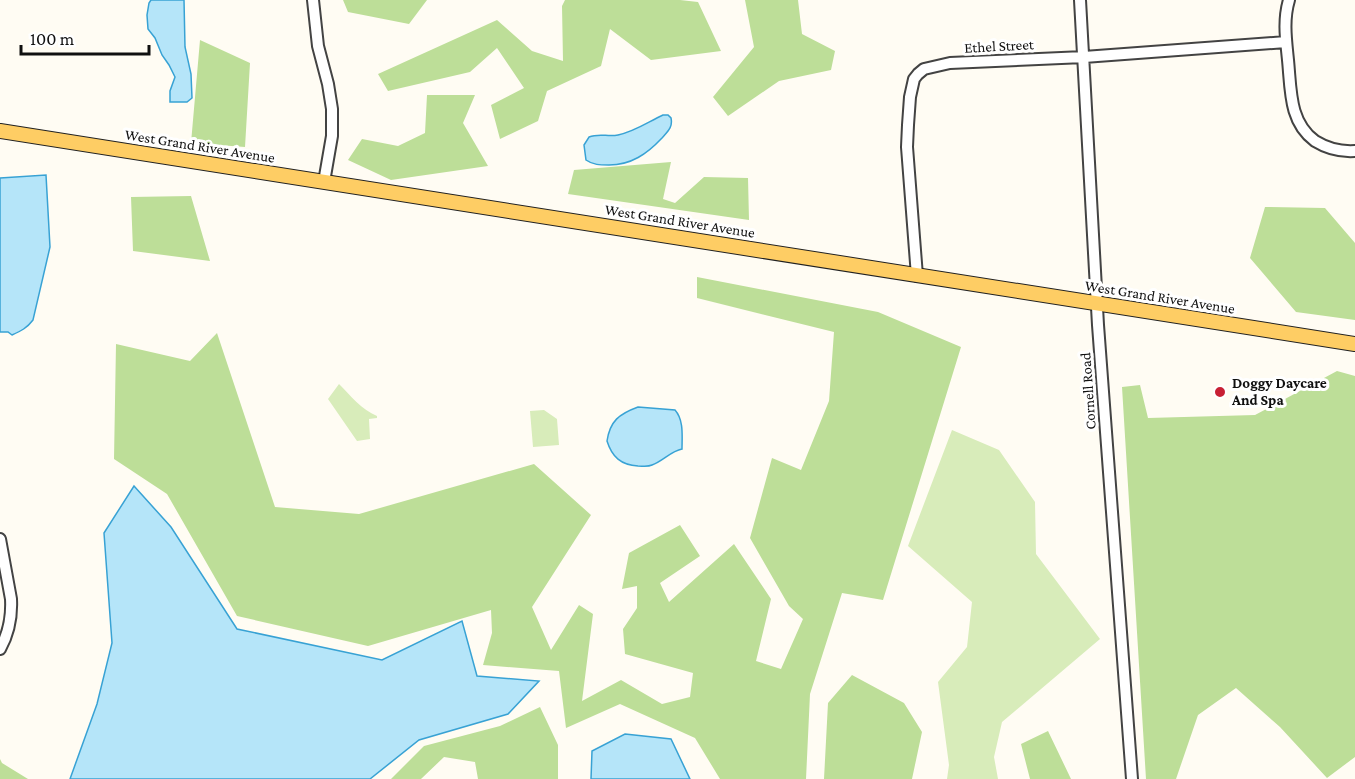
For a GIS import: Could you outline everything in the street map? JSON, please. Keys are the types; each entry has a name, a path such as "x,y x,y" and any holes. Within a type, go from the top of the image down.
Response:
{"main road":[{"name":"West Grand River Avenue","path":"0,131 1355,344"}],"street":[{"path":"313,0 318,46 333,118 331,147 324,183"},
{"name":"Cornell Road","path":"1080,0 1097,304 1132,779"},
{"path":"1289,0 1286,16 1286,42 1292,105 1296,117 1309,136 1322,145 1333,150 1355,151"},
{"name":"Ethel Street","path":"917,276 908,125 914,79 924,69 950,63 1084,57 1286,42"},
{"path":"0,539 12,608 7,636 0,650"}],"green space":[{"path":"343,0 427,0 409,24 348,12"},
{"path":"565,0 698,2 721,51 651,60 610,29 601,66 547,91 538,121 500,139 491,105 524,88 497,48 470,72 388,91 378,74 497,20 532,51 563,61 562,6"},
{"path":"745,0 798,0 802,34 835,51 831,70 779,81 728,116 713,97 754,47"},
{"path":"200,40 250,63 245,147 191,143"},
{"path":"427,95 475,95 463,123 488,166 391,180 348,160 362,139 398,146 425,133"},
{"path":"671,162 663,199 675,203 704,177 748,178 749,220 568,194 574,170"},
{"path":"191,196 210,261 133,251 131,197"},
{"path":"1265,207 1325,208 1355,243 1355,320 1296,312 1250,258"},
{"path":"697,277 878,312 961,347 883,600 842,593 810,694 806,779 720,779 695,738 620,704 566,728 559,671 483,665 492,633 491,610 368,646 237,616 167,494 114,459 116,344 190,361 217,333 275,507 359,514 534,464 591,515 532,607 551,650 579,605 593,614 582,701 621,680 662,704 690,697 693,673 625,654 623,629 637,608 637,586 622,589 629,553 680,525 700,556 660,583 669,602 734,544 771,599 756,661 781,669 803,619 789,606 750,538 772,458 801,470 829,401 834,332 697,298"},
{"path":"1337,371 1355,376 1355,757 1327,778 1280,727 1236,688 1198,715 1176,779 1146,779 1122,387 1140,385 1148,418 1255,415"},
{"path":"339,384 361,406 377,416 377,418 369,419 370,439 357,441 328,399"},
{"path":"544,410 557,419 559,445 533,447 530,411"},
{"path":"952,430 999,450 1035,502 1036,554 1100,639 1002,722 994,757 998,779 947,779 949,765 938,682 967,647 972,602 908,546"},
{"path":"852,675 904,703 922,732 912,779 824,779 828,703"},
{"path":"540,707 558,745 558,779 478,779 475,762 444,757 421,779 391,779 424,746 500,726"},
{"path":"1048,731 1071,779 1030,779 1021,744"},
{"path":"0,759 2,763 28,779 0,779"}],"water":[{"path":"151,0 184,0 185,47 191,74 192,98 187,102 170,102 170,91 175,77 148,29 147,15"},
{"path":"663,115 671,118 670,129 638,158 609,165 594,164 586,160 584,145 589,137 624,134"},
{"path":"46,175 50,247 33,320 24,329 12,335 8,332 0,332 0,178"},
{"path":"638,407 675,410 681,423 682,449 649,466 627,464 618,459 607,441 610,428 626,412"},
{"path":"134,486 171,527 237,629 382,660 462,621 477,676 539,681 508,714 419,740 370,779 70,779 97,704 112,643 104,533"},
{"path":"625,734 671,739 690,779 591,779 592,751"}],"place":[{"name":"Doggy Daycare And Spa","path":"1220,392"}]}
